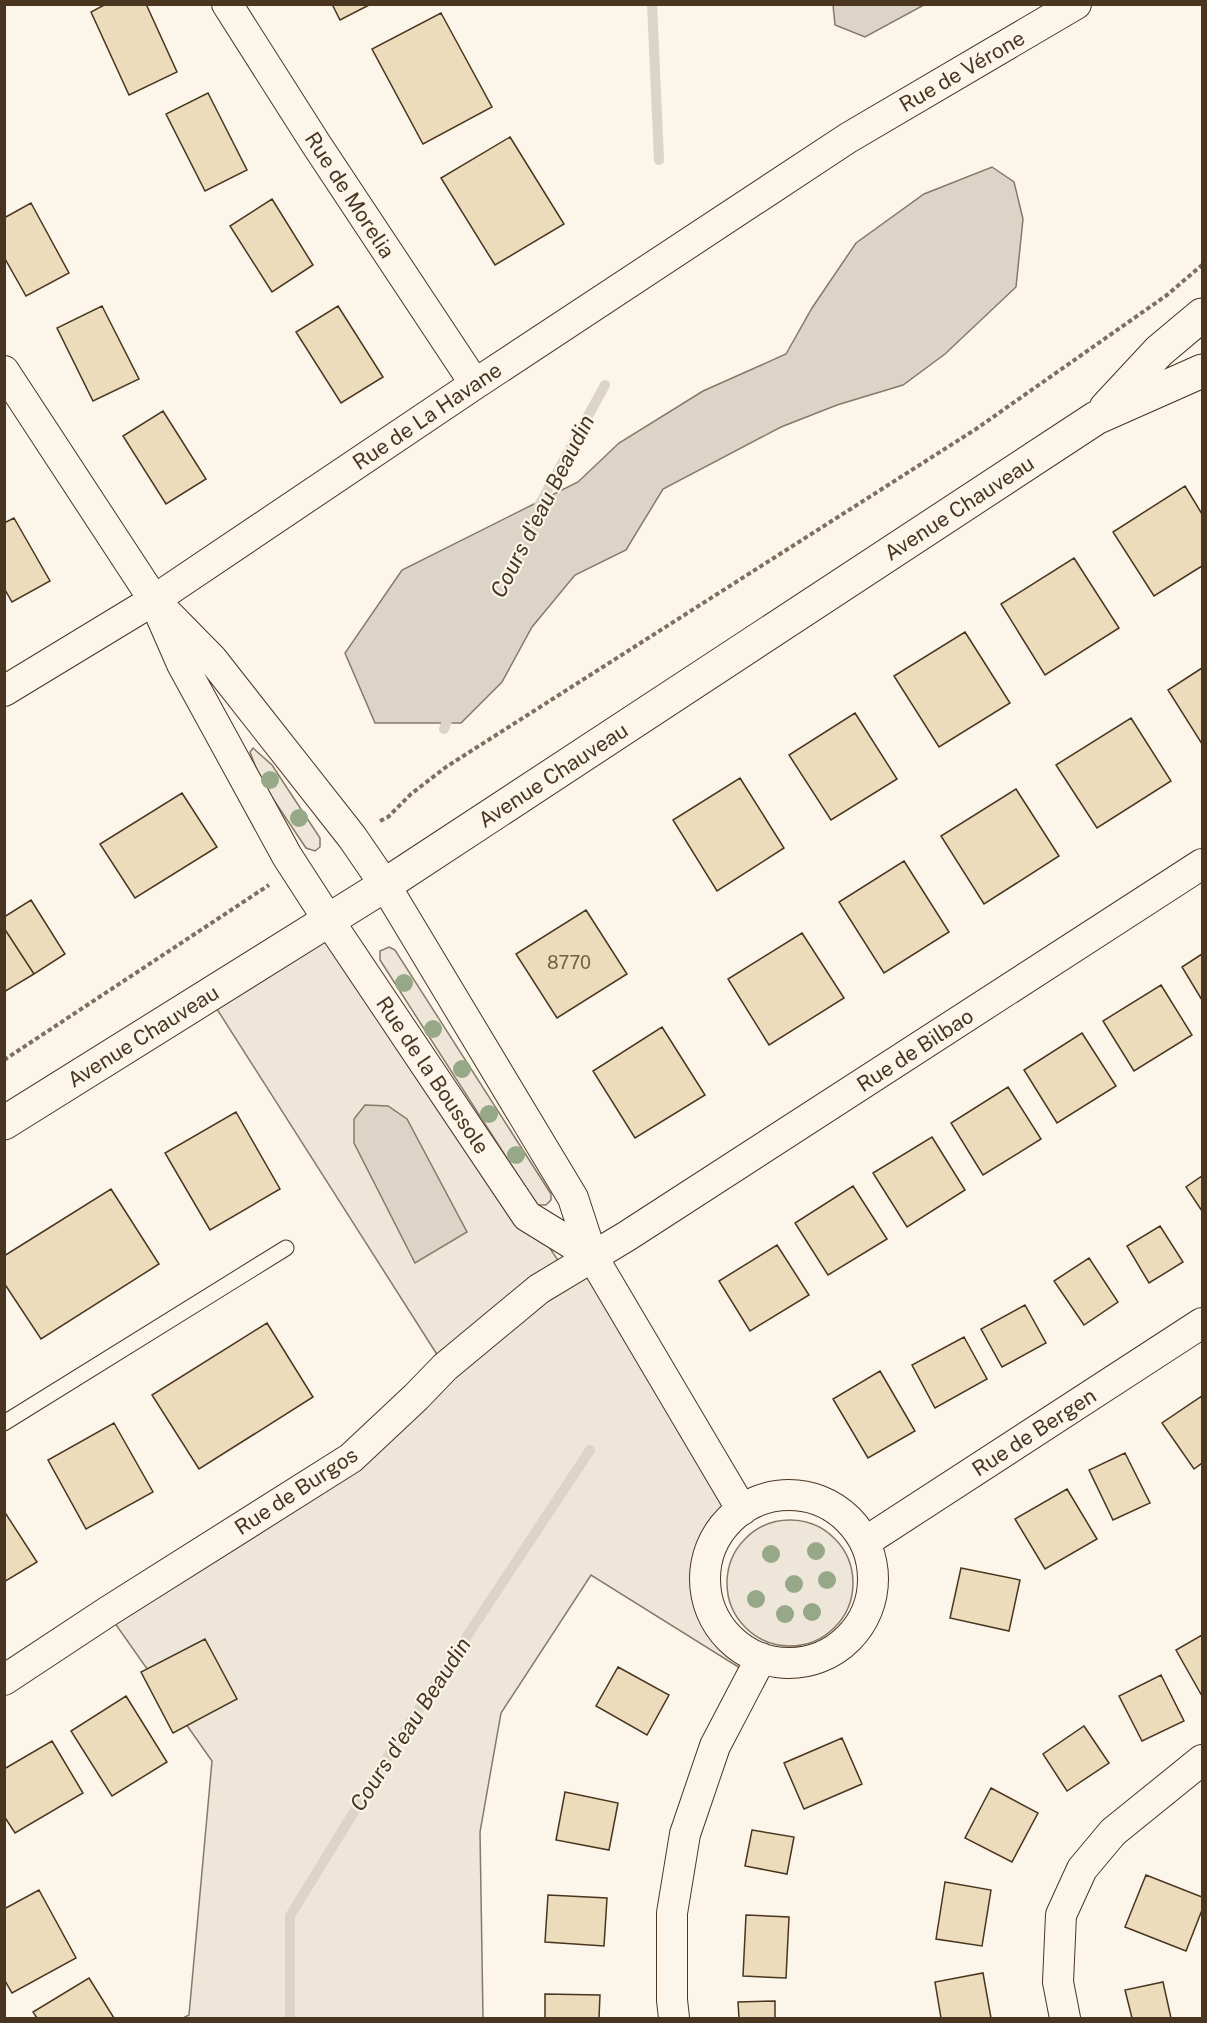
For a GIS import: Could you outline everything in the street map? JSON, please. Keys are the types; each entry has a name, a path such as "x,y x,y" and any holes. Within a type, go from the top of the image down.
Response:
{"main road":[{"name":"Avenue Chauveau","path":"1096,418 1159,351 1203,315"},
{"name":"Avenue Chauveau","path":"4,1124 385,885 1096,418 1203,371"}],"street":[{"name":"Rue de Morelia","path":"227,4 316,144 475,384"},
{"name":"Rue de Vérone","path":"848,138 1076,4"},
{"name":"Rue de La Havane","path":"4,691 154,600 475,384 848,138"},
{"path":"4,371 154,600"},
{"name":"Rue de la Boussole","path":"154,600 212,659 352,837 385,885 573,1198 592,1256 742,1510"},
{"name":"Rue de la Boussole","path":"154,600 182,664 284,876 329,921 526,1216 592,1256"},
{"name":"Rue de Bilbao","path":"627,1236 1203,864"},
{"name":"Rue de Burgos","path":"4,1680 351,1458 462,1353 539,1289 627,1236"},
{"name":"Rue de Bergen","path":"865,1542 1203,1323"},
{"path":"773,1496 806,1496 828,1505 848,1518 865,1542 873,1569 871,1599 863,1620 849,1639 835,1650 820,1657 802,1662 783,1663 761,1658 743,1649 728,1636 711,1611 706,1588 706,1564 711,1548 729,1520 756,1502 773,1496"},
{"path":"674,2019 672,1914 685,1834 715,1746 761,1658"},
{"path":"1065,2019 1058,1982 1061,1915 1082,1869 1113,1832 1203,1760"}],"lane":[{"path":"4,1423 286,1248"}],"path":[{"path":"379,822 388,817 411,794 446,767 976,429 1167,295 1203,265"},
{"path":"4,1060 284,876"}],"shaded area":[{"path":"253,748 272,765 320,838 320,847 315,851 306,848 261,781 250,752"},
{"path":"329,921 574,1284 586,1263 742,1510 718,1538 710,1554 705,1589 716,1623 729,1638 761,1658 751,1675 591,1575 501,1713 480,1832 483,2018 183,2018 189,2015 212,1761 107,1612 351,1458 445,1367 208,995"},
{"path":"389,947 395,950 551,1194 551,1200 546,1205 537,1205 380,960 380,951"},
{"path":"790,1520 814,1525 834,1539 848,1559 853,1583 848,1607 834,1627 814,1641 790,1646 766,1641 746,1627 732,1607 727,1583 732,1559 746,1539 766,1525"}],"water":[{"path":"833,4 924,5 865,37 835,25"},
{"path":"992,167 1014,182 1023,219 1016,287 945,354 903,385 837,405 781,427 663,489 626,550 575,575 532,627 502,682 461,723 375,723 345,653 402,570 578,482 619,443 703,391 786,354 812,308 856,243 924,194"},
{"path":"365,1105 388,1106 407,1119 467,1232 415,1263 354,1143 354,1119"}],"building":[{"path":"106,4 146,4 177,72 129,95 91,12"},
{"path":"332,4 371,4 340,20"},
{"path":"441,13 492,107 423,144 372,49"},
{"path":"208,93 247,170 205,191 166,114"},
{"path":"510,137 564,224 495,265 441,178"},
{"path":"272,199 313,265 272,292 230,226"},
{"path":"31,203 69,273 26,296 4,257 4,218"},
{"path":"102,306 139,379 93,401 57,328"},
{"path":"338,306 383,377 341,403 296,332"},
{"path":"163,411 206,479 166,504 123,436"},
{"path":"1185,486 1202,514 1202,566 1154,596 1113,532"},
{"path":"14,518 50,581 12,602 4,588 4,523"},
{"path":"1074,558 1119,628 1045,675 1001,604"},
{"path":"965,632 1010,703 939,747 894,676"},
{"path":"1202,668 1202,744 1168,690"},
{"path":"855,713 897,779 831,820 789,755"},
{"path":"1131,718 1171,781 1097,828 1056,765"},
{"path":"740,778 784,848 717,891 673,820"},
{"path":"1016,789 1059,856 984,904 941,836"},
{"path":"182,793 217,847 135,898 100,844"},
{"path":"904,861 949,932 884,973 839,902"},
{"path":"31,900 65,954 34,974 4,928 4,917"},
{"path":"586,910 627,974 557,1018 516,954"},
{"path":"4,928 34,974 4,992"},
{"path":"802,933 844,998 769,1045 728,979"},
{"path":"1202,954 1202,1000 1182,967"},
{"path":"1161,985 1192,1035 1134,1071 1103,1021"},
{"path":"662,1027 705,1095 635,1138 593,1071"},
{"path":"1082,1033 1116,1086 1057,1123 1024,1070"},
{"path":"1008,1087 1041,1139 983,1175 951,1123"},
{"path":"236,1112 280,1189 210,1230 165,1153"},
{"path":"932,1137 965,1190 907,1227 873,1173"},
{"path":"1202,1176 1202,1211 1186,1187"},
{"path":"853,1186 887,1239 828,1275 795,1223"},
{"path":"111,1189 159,1264 41,1339 4,1283 4,1256"},
{"path":"1160,1226 1183,1262 1149,1283 1127,1246"},
{"path":"777,1245 809,1295 750,1331 719,1281"},
{"path":"1089,1258 1118,1302 1084,1325 1054,1281"},
{"path":"1025,1305 1046,1343 1002,1367 981,1329"},
{"path":"267,1323 313,1397 199,1469 152,1395"},
{"path":"964,1337 987,1379 935,1408 912,1365"},
{"path":"880,1371 915,1431 868,1458 833,1399"},
{"path":"1202,1396 1202,1463 1194,1469 1162,1423"},
{"path":"114,1423 153,1492 86,1529 48,1460"},
{"path":"1125,1453 1150,1503 1113,1520 1089,1470"},
{"path":"1067,1489 1097,1539 1045,1569 1015,1519"},
{"path":"4,1511 37,1562 4,1582"},
{"path":"961,1568 1020,1580 1009,1631 950,1618"},
{"path":"1202,1635 1202,1696 1176,1650"},
{"path":"205,1639 237,1699 173,1733 141,1672"},
{"path":"618,1667 669,1695 647,1735 596,1706"},
{"path":"1161,1675 1184,1721 1142,1741 1119,1696"},
{"path":"126,1696 167,1762 112,1796 71,1731"},
{"path":"1084,1726 1109,1763 1067,1791 1043,1754"},
{"path":"842,1738 862,1784 804,1809 784,1763"},
{"path":"52,1741 83,1793 15,1833 4,1816 4,1769"},
{"path":"991,1788 1038,1813 1012,1862 965,1838"},
{"path":"565,1792 618,1803 609,1850 556,1840"},
{"path":"752,1830 794,1837 787,1874 745,1866"},
{"path":"1146,1875 1202,1897 1202,1910 1186,1951 1125,1927"},
{"path":"945,1882 991,1890 982,1946 936,1939"},
{"path":"39,1890 76,1958 12,1993 4,1979 4,1909"},
{"path":"548,1895 607,1898 604,1946 545,1942"},
{"path":"746,1915 789,1917 786,1978 743,1976"},
{"path":"983,1973 991,2018 941,2018 935,1982"},
{"path":"89,1978 114,2018 37,2018 33,2012"},
{"path":"1163,1982 1171,2018 1132,2018 1125,1990"},
{"path":"545,1994 600,1995 599,2018 545,2018"},
{"path":"775,2001 775,2018 739,2018 738,2002"}],"waterway":[{"name":"Cours d'eau Beaudin","path":"652,4 659,160"},
{"name":"Cours d'eau Beaudin","path":"536,511 605,385"},
{"name":"Cours d'eau Beaudin","path":"444,729 451,710"},
{"name":"Cours d'eau Beaudin","path":"290,2018 290,1916 395,1745 590,1450"}]}
